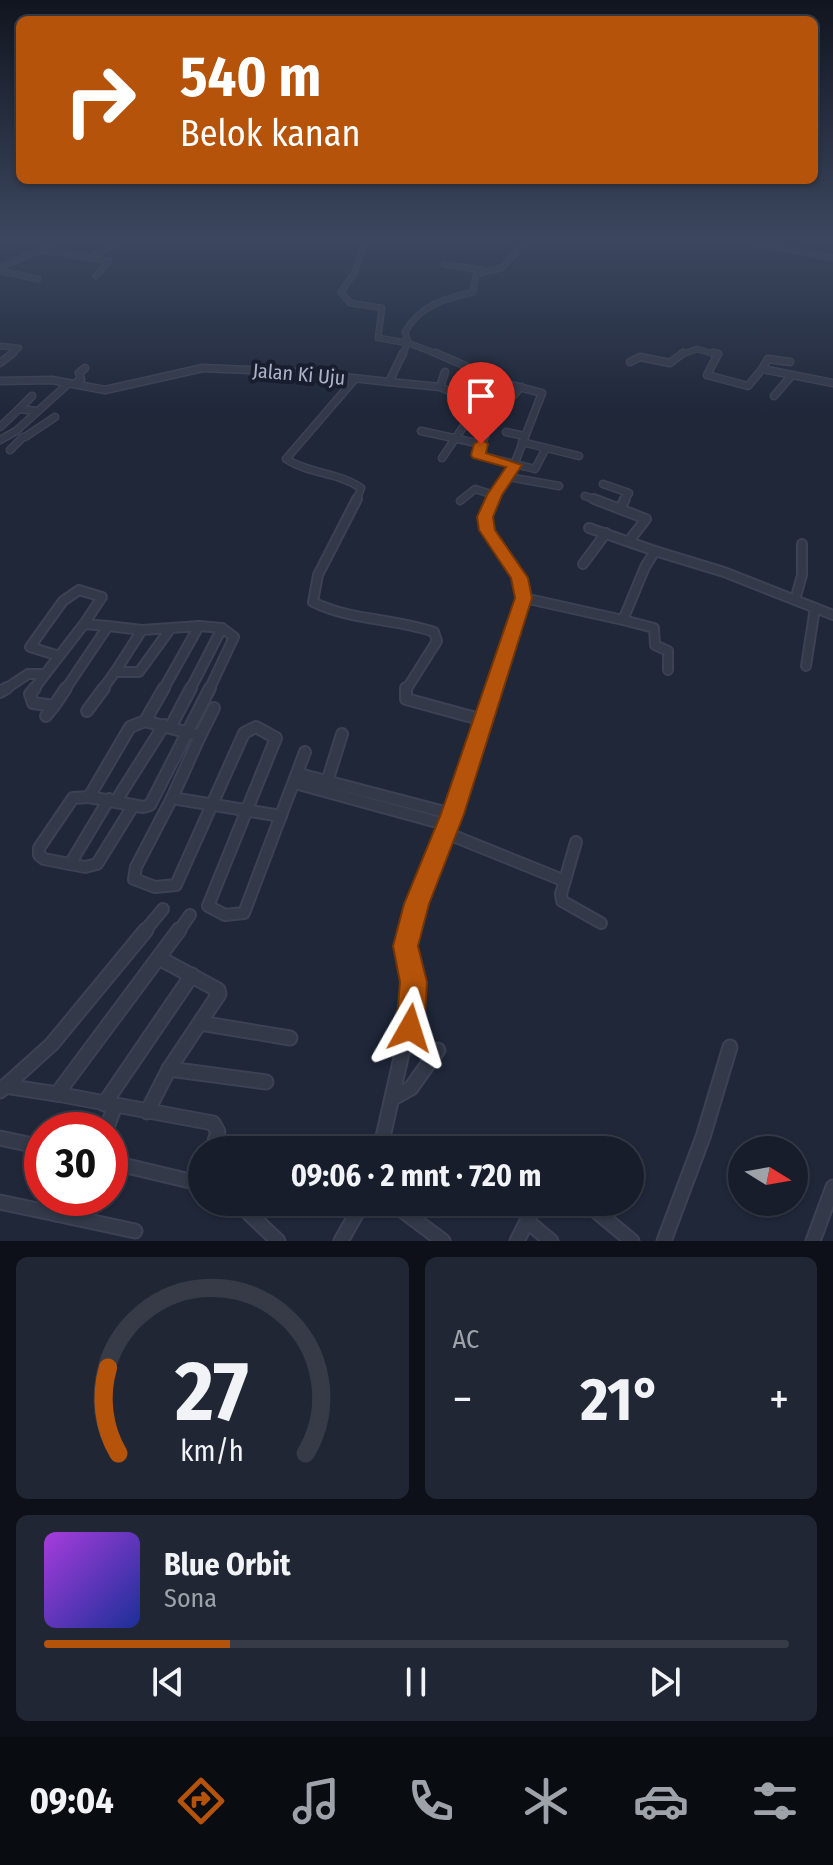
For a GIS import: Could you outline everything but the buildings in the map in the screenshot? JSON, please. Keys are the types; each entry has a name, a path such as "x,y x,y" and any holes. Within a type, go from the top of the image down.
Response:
{"street":[{"path":"348,298 350,303 382,309 378,338 408,343 447,366 542,393 514,465 485,511 487,530 520,578 524,598 517,627 449,824 416,904 406,946 414,982 413,1005 384,1136"},
{"path":"389,382 408,343 406,328 423,310 446,298"},
{"path":"0,346 19,348 0,363"},
{"path":"630,362 640,357 670,363 685,349 714,353 719,356 707,375 745,386 768,359 790,362"},
{"path":"440,387 447,366"},
{"path":"0,440 11,435 37,411 81,379 79,373 85,368"},
{"name":"Jalan Ki Uju","path":"0,381 71,384 105,390 207,368 298,372 440,387 486,400 504,383"},
{"path":"762,369 833,383"},
{"path":"774,396 792,375"},
{"path":"354,380 330,413 307,431 286,459 297,466 343,476 361,488 330,547 313,592 313,602 370,618 414,624 434,632 437,641 406,688 406,699 483,720"},
{"path":"509,400 521,387"},
{"path":"451,400 456,394"},
{"path":"0,427 32,396"},
{"path":"19,409 37,411"},
{"path":"442,458 453,438 465,429 474,411"},
{"path":"10,450 55,417"},
{"path":"488,428 478,455 537,468 546,448"},
{"path":"421,431 437,431 481,444"},
{"path":"506,432 546,448 579,456"},
{"path":"11,435 25,437"},
{"path":"508,477 559,486"},
{"path":"603,484 629,493 620,509"},
{"path":"460,501 475,489 494,495"},
{"path":"585,496 646,519 629,541"},
{"path":"589,528 724,572 833,615"},
{"path":"583,564 606,533"},
{"path":"795,600 802,575 802,544"},
{"path":"623,620 646,562 655,551"},
{"path":"54,706 33,703 29,696 84,624 102,597 79,590 63,601 30,647 59,656"},
{"path":"524,598 654,628 654,643 668,651 668,670"},
{"path":"806,666 815,608"},
{"path":"84,624 142,630 199,626 222,628 234,637 172,798 136,867 134,879 141,884 170,888 176,885 244,733 261,728 277,741 208,906 216,912 236,916 246,912 305,752"},
{"path":"46,716 108,626"},
{"path":"145,721 199,626"},
{"path":"115,672 139,672 171,628"},
{"path":"70,864 112,800 167,726 222,628"},
{"path":"87,711 142,630"},
{"path":"0,692 28,674 44,674"},
{"path":"133,806 97,864 85,867 44,859 39,855 39,848 73,798 112,800 133,806 150,805 214,708"},
{"path":"89,797 130,727 145,721 195,733"},
{"path":"327,782 342,734"},
{"path":"297,778 449,824"},
{"path":"297,778 327,782 449,824 565,881"},
{"path":"172,798 281,816"},
{"path":"576,842 562,901 601,923"},
{"path":"3,1089 52,1044 163,909"},
{"path":"57,1094 190,915"},
{"path":"147,1112 169,1069 219,991 159,958"},
{"path":"108,1112 109,1105 192,975"},
{"path":"200,1023 290,1038"},
{"path":"664,1241 703,1137 730,1047"},
{"path":"393,1098 411,1088 438,1050"},
{"path":"169,1069 266,1082"},
{"path":"3,1089 57,1094 213,1123 217,1136"},
{"path":"0,1138 24,1143"},
{"path":"128,1166 188,1181"},
{"path":"813,1241 833,1187"},
{"path":"0,1202 24,1207"},
{"path":"65,1216 135,1231"},
{"path":"252,1216 278,1241"},
{"path":"341,1241 355,1216"},
{"path":"410,1216 443,1241"},
{"path":"517,1241 531,1216"},
{"path":"602,1216 632,1241"},
{"path":"528,1222 551,1241"}],"route":[{"path":"410,1028 414,982 406,946 416,904 446,833 493,688 517,627 524,598 520,578 487,530 485,517 485,511 514,465 478,455 481,444"}]}
